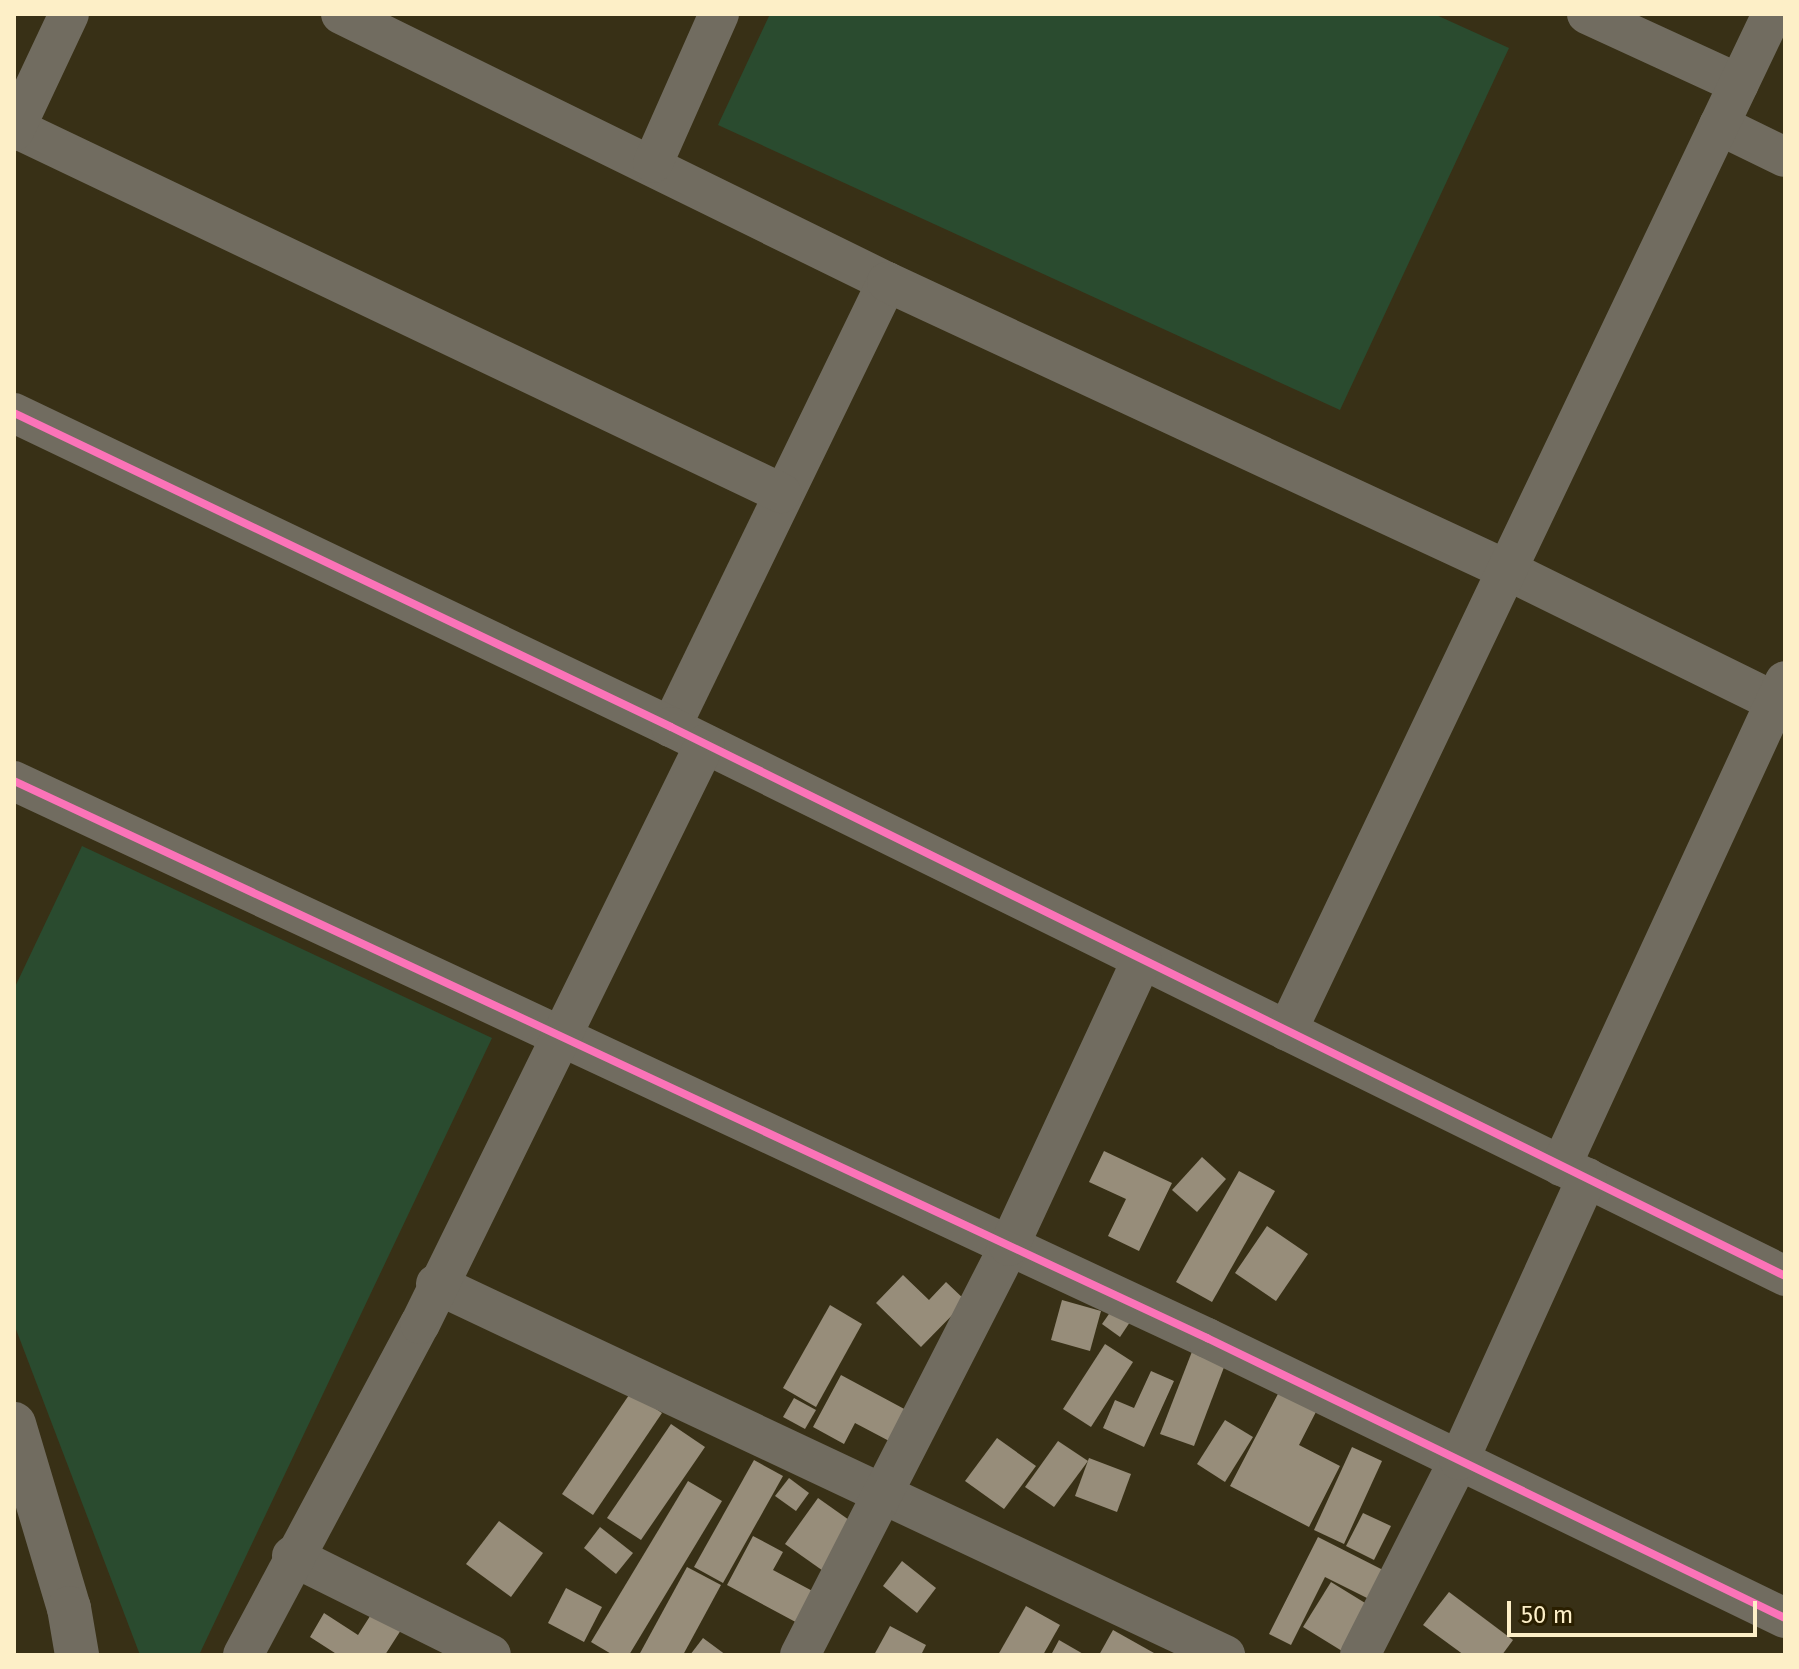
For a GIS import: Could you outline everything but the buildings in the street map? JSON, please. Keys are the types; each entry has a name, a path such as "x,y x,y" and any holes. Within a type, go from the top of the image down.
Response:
{"street":[{"path":"69,14 15,130 781,493"},
{"path":"341,14 653,163 887,282 1782,696 1574,1172 1459,1460 1360,1655"},
{"path":"653,163 719,14"},
{"path":"1587,14 1739,84"},
{"path":"1287,1031 1772,14"},
{"path":"1719,125 1785,157"},
{"path":"243,1655 292,1556 420,1324 436,1284 563,1038 688,736 781,493 870,324 887,282"},
{"path":"14,413 688,736 1785,1276"},
{"path":"14,781 1009,1246 1785,1618"},
{"path":"800,1655 881,1491 1009,1246 1142,960"},
{"path":"436,1284 1225,1655"},
{"path":"14,1424 62,1579 77,1655"},
{"path":"292,1556 491,1655"}],"green space":[{"path":"770,14 1434,14 1509,48 1340,410 718,125"},
{"path":"82,846 492,1038 199,1655 140,1655 14,1324 14,989"}],"cycle path":[{"path":"14,413 671,727 1785,1276"},
{"path":"14,781 1207,1338 1785,1618"}]}
